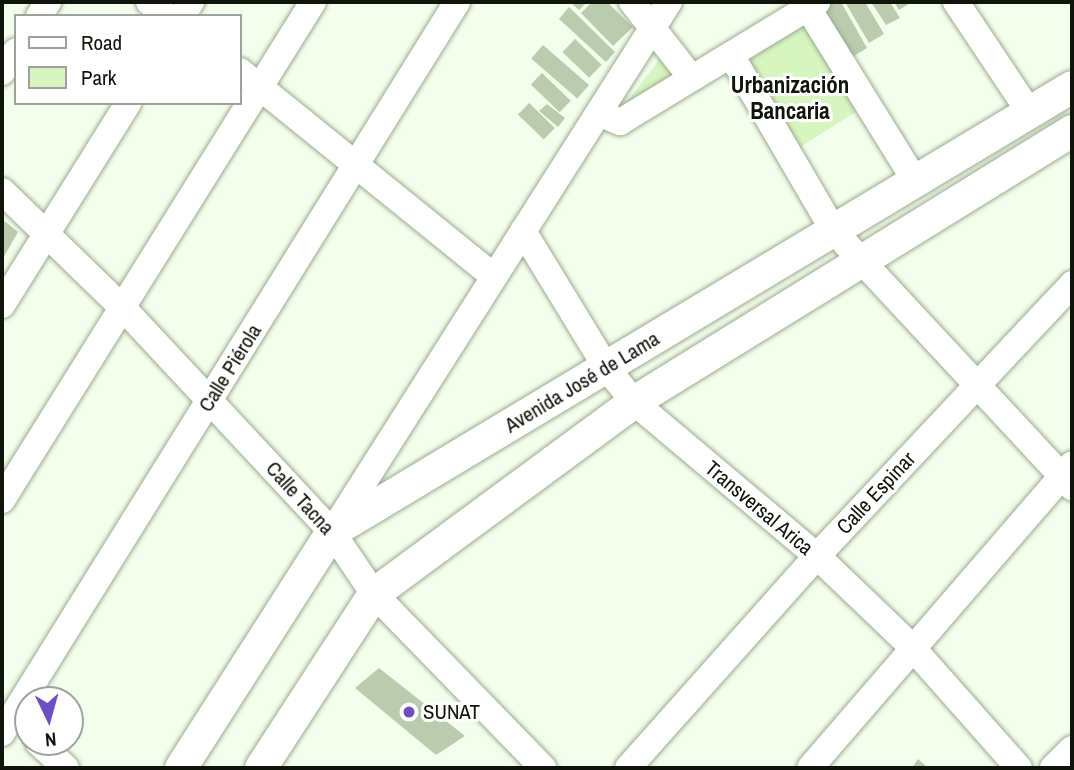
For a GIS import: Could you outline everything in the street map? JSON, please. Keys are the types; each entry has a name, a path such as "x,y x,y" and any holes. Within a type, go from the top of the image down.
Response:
{"main road":[{"name":"Avenida José de Lama","path":"181,768 332,532 1072,87"},
{"path":"261,768 374,594 634,402 866,262 1072,131"}],"street":[{"path":"149,2 164,14"},
{"path":"2,500 125,310 313,2"},
{"name":"Calle Piérola","path":"11,724 457,2"},
{"path":"632,2 653,24 690,76"},
{"path":"332,532 492,276 601,114 668,2"},
{"path":"956,2 1030,113"},
{"path":"601,114 621,122 690,76 731,55 813,5 916,182"},
{"path":"2,72 14,54"},
{"path":"731,55 834,231 866,262 978,385 1069,476 911,646 810,768"},
{"path":"242,73 492,276"},
{"path":"2,305 127,105"},
{"name":"Calle Tacna","path":"2,191 125,310 332,532 374,594 543,768"},
{"name":"Transversal Arica","path":"523,231 606,367 634,402 817,556 911,646 1019,768"},
{"name":"Calle Espinar","path":"628,768 817,556 1072,284"},
{"path":"1053,768 1072,749"},
{"path":"53,756 66,768"}],"green space":[{"path":"810,18 865,106 795,150 740,62"},
{"path":"662,56 681,77 620,111"}],"building":[{"path":"570,2 587,2 579,10"},
{"path":"592,2 607,2 633,27 613,46 581,13"},
{"path":"831,2 841,2 867,48 844,62 813,11"},
{"path":"845,2 865,2 884,34 869,43"},
{"path":"871,2 890,2 900,18 886,25"},
{"path":"894,2 912,2 899,10"},
{"path":"569,7 615,52 606,62 559,19"},
{"path":"575,39 602,65 589,78 562,52"},
{"path":"543,45 589,85 577,99 531,59"},
{"path":"542,73 571,101 560,112 531,85"},
{"path":"529,103 555,128 544,140 518,115"},
{"path":"547,104 565,118 558,127 539,111"},
{"path":"2,219 18,232 2,260"},
{"name":"SUNAT","path":"379,668 465,736 436,755 355,688"},
{"path":"918,759 928,768 912,768"}],"place":[{"name":"SUNAT","path":"409,712"}],"district":[{"name":"Urbanización Bancaria","path":"790,98"}]}
